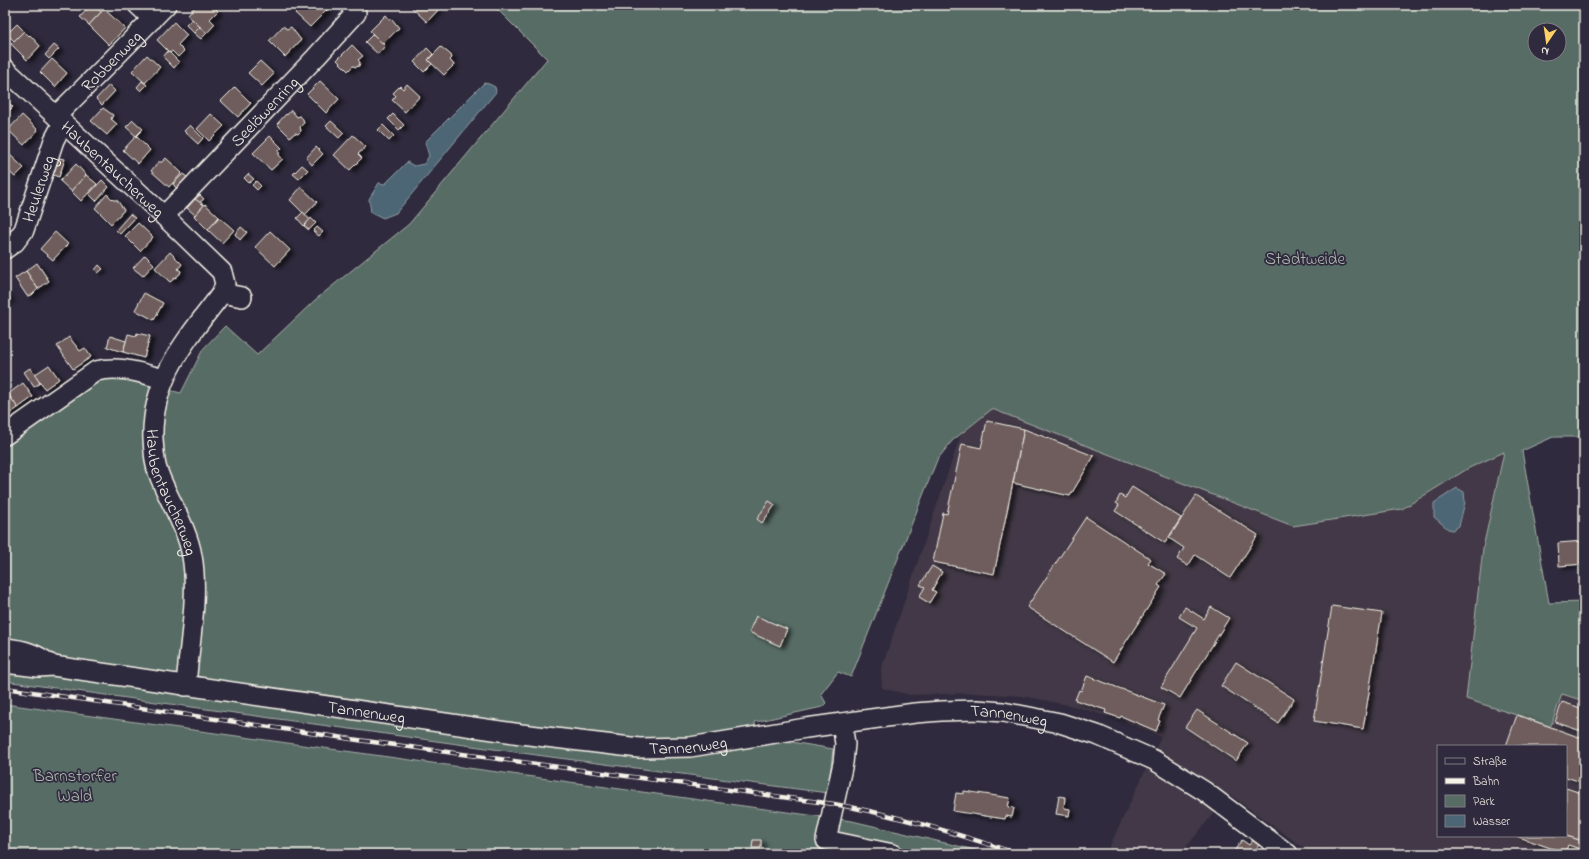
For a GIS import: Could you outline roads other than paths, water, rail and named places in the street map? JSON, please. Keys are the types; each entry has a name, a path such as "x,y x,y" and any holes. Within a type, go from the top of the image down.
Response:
{"street":[{"path":"138,5 153,19"},
{"name":"Robbenweg","path":"59,119 166,5"},
{"name":"Seelöwenring","path":"164,216 356,13 350,5"},
{"name":"Haubentaucherweg","path":"5,69 164,216 222,272 224,284 222,292 176,354 164,379 158,398 153,426 157,471 185,532 192,555 196,582 186,686"},
{"name":"Heulerweg","path":"5,249 15,242 24,230 54,140 59,119"},
{"path":"222,292 242,297"},
{"path":"5,435 96,370 108,368 124,369 164,379"},
{"name":"Tannenweg","path":"5,648 16,649 37,655 53,666"},
{"name":"Tannenweg","path":"5,663 38,667 53,666 521,734 639,748 690,747 842,723 941,710 1003,712 1060,723 1097,735 1154,760 1204,791 1288,854"},
{"path":"842,723 845,744 843,763 826,840 893,854"}],"water":[{"path":"484,83 495,87 496,92 396,213 383,218 371,212 369,199 379,183 385,184 407,162 414,166 424,164 429,156 425,142"},
{"path":"1457,488 1464,492 1465,502 1459,526 1453,530 1448,529 1434,517 1434,503"}],"railway":[{"path":"5,688 358,740 834,804 858,808 927,826 1018,854"}],"park label":[{"name":"Stadtweide","path":"1305,258"},
{"name":"Barnstorfer Wald","path":"75,785"}]}
